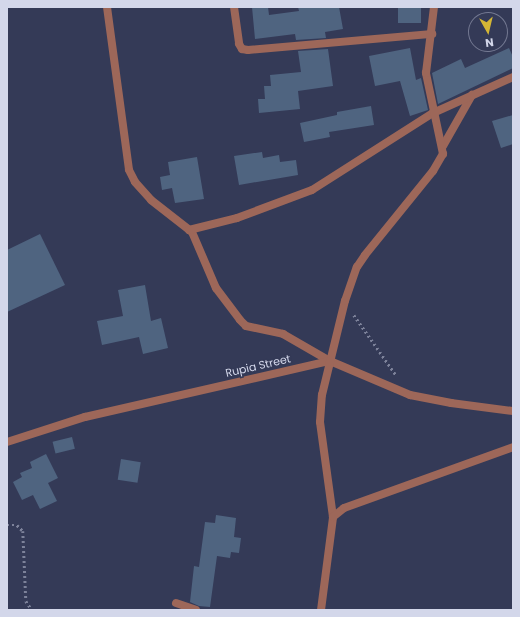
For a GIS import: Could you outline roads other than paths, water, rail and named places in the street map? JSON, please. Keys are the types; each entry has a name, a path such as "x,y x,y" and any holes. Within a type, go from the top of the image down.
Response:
{"street":[{"path":"107,7 129,170 142,192 189,230 216,288 246,326 283,334 330,361 410,395 451,403 513,411"},
{"path":"234,7 239,44 242,49 248,50 432,34"},
{"path":"434,7 432,34 426,73 433,113 443,146"},
{"path":"189,230 237,218 312,190 433,113 472,94 513,77"},
{"path":"321,610 333,517 320,422 322,395 345,301 361,261 438,164 443,146 472,94"},
{"name":"Rupia Street","path":"7,442 85,417 330,361"},
{"path":"333,517 344,508 513,447"},
{"path":"176,603 196,610"}]}
